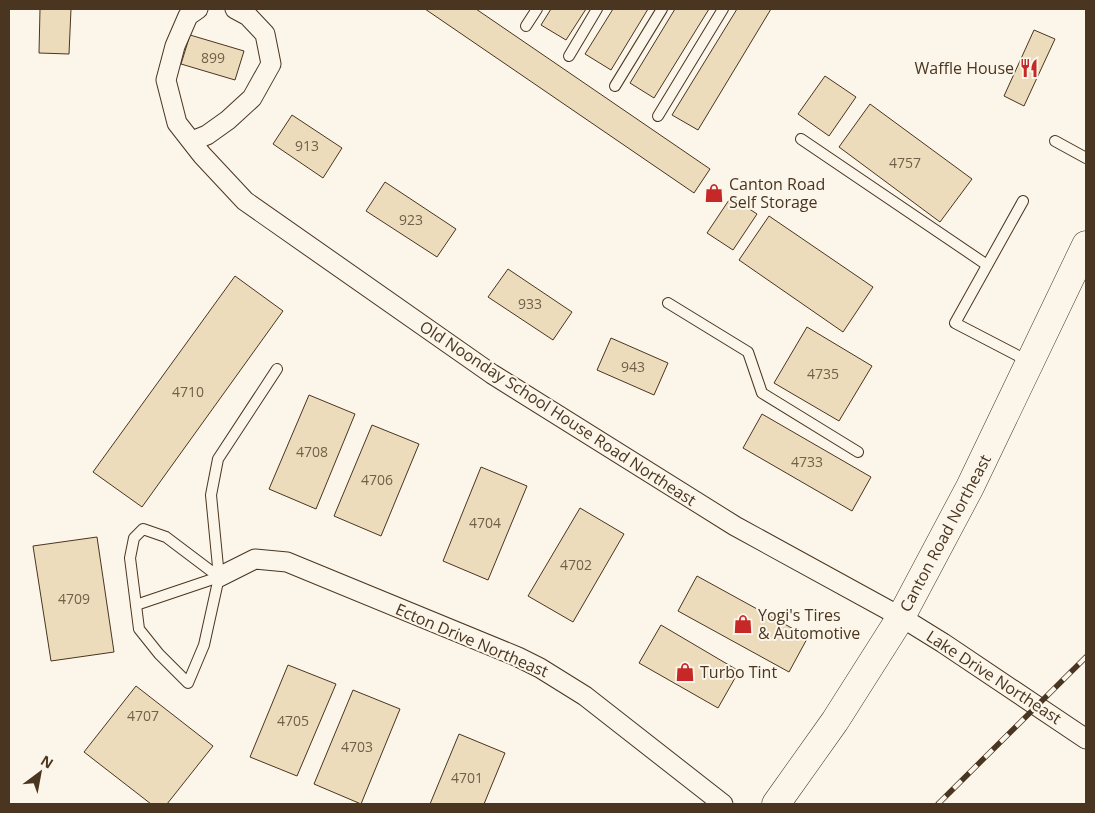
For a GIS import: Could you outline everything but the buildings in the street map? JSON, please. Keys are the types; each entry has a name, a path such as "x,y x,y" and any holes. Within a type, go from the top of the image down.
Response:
{"main road":[{"name":"Canton Road Northeast","path":"776,804 835,722 901,617 970,487 1086,245"}],"street":[{"name":"Old Noonday School House Road Northeast","path":"198,9 188,16 175,46 166,80 177,123 202,155 245,201 492,374 735,526 901,617"},
{"path":"192,141 208,135 252,98 270,64 265,34 248,16 235,9"},
{"name":"Ecton Drive Northeast","path":"219,577 256,559 287,562 518,657 560,679 585,696 723,804"},
{"name":"Lake Drive Northeast","path":"901,617 1085,734"}],"lane":[{"path":"526,26 537,9"},
{"path":"568,56 597,9"},
{"path":"615,86 662,9"},
{"path":"658,116 723,9"},
{"path":"801,139 987,265"},
{"path":"1055,141 1086,158"},
{"path":"1023,201 954,323 1031,362"},
{"path":"668,303 748,352 762,393 858,452"},
{"path":"219,577 166,537 143,529 134,538 130,558 139,629 159,654 188,683 204,646 219,577 211,495 218,459 277,369"},
{"path":"136,605 219,577"}],"railway":[{"path":"938,804 1086,657"}],"place":[{"name":"Waffle House","path":"1029,68"},
{"name":"Canton Road Self Storage","path":"714,193"},
{"name":"Yogi's Tires & Automotive","path":"743,624"},
{"name":"Turbo Tint","path":"685,672"}]}
